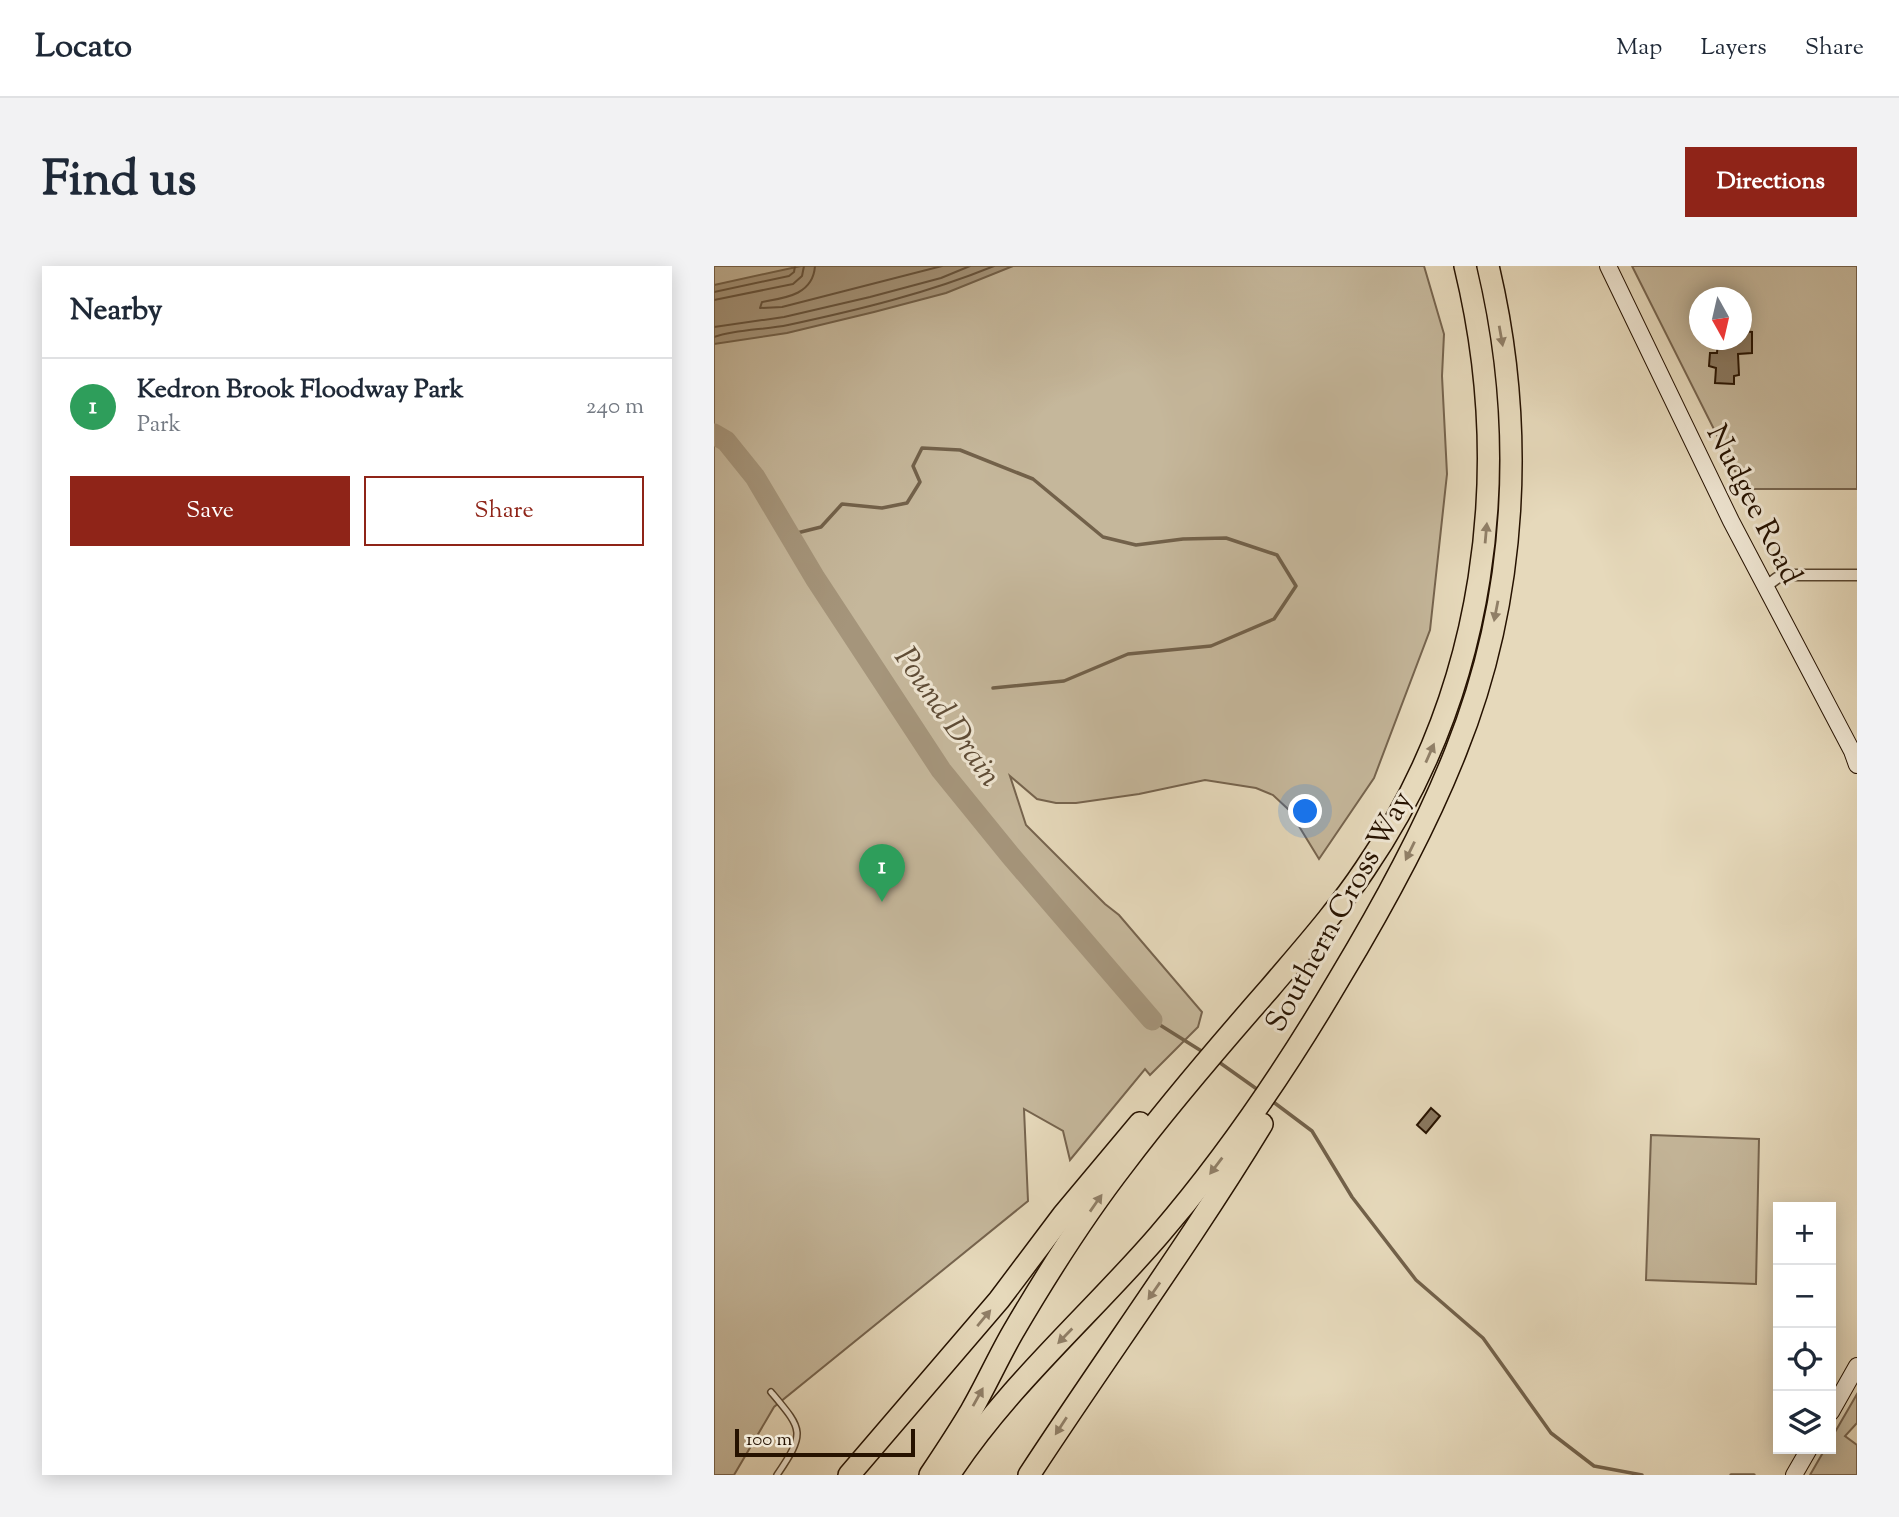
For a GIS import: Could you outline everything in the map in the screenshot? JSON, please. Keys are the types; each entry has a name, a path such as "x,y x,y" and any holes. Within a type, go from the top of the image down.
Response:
{"highway":[{"name":"Southern Cross Way","path":"949,1465 968,1415 1013,1333 1077,1231 1189,1077 1221,1044 1327,920 1365,869 1415,785 1432,750 1457,681 1473,622 1490,486 1483,353 1465,266"},
{"name":"Southern Cross Way","path":"930,1475 949,1465 1015,1388 1159,1235 1261,1114 1397,879 1425,820 1457,750 1489,645 1507,548 1511,418 1503,348 1488,268"},
{"path":"849,1475 999,1300 1107,1161 1189,1077"},
{"path":"1029,1475 1090,1382 1181,1253 1261,1114"}],"main road":[{"name":"Nudgee Road","path":"1608,266 1670,397 1857,765"},
{"path":"1836,1403 1857,1366"},
{"path":"1796,1472 1807,1454"}],"street":[{"path":"1765,587 1777,578 1787,575 1857,575"}],"lane":[{"path":"771,1392 794,1420 798,1434 795,1448 777,1475"}],"shaded area":[{"path":"714,266 1424,266 1444,334 1442,376 1447,474 1430,630 1374,778 1319,859 1289,810 1273,795 1256,788 1205,780 1139,794 1076,803 1056,803 1037,799 1010,776 1026,825 1119,915 1202,1012 1198,1027 1150,1075 1145,1069 1070,1160 1063,1131 1024,1109 1028,1201 774,1407 734,1475 714,1475"},
{"path":"1632,266 1857,266 1857,489 1744,489"},
{"path":"1651,1135 1759,1139 1756,1284 1646,1280"},
{"path":"1857,1394 1857,1423 1845,1436 1857,1445 1857,1475 1810,1475 1822,1454 1836,1454 1836,1430"}],"water":[{"path":"801,266 1013,266 946,293 874,312 787,333 714,344 714,285"}],"building":[{"path":"1717,350 1752,350 1752,353 1738,354 1739,375 1734,376 1734,384 1715,383 1716,368 1709,366 1710,353 1717,353"},
{"path":"1431,1108 1440,1116 1426,1133 1417,1125"}],"waterway":[{"name":"Pound Drain","path":"714,434 726,441 755,477 815,578 941,770 1152,1020"},
{"path":"789,535 821,527 842,504 882,508 907,503 920,482 913,466 922,448 960,450 1033,479 1103,537 1136,545 1183,539 1226,538 1277,555 1296,586 1274,619 1211,646 1128,654 1064,681 993,688"},
{"path":"1152,1020 1203,1052"},
{"path":"1216,1060 1261,1092"},
{"path":"1272,1101 1312,1131 1352,1197 1416,1280 1483,1338 1551,1433 1594,1466 1642,1475"},
{"path":"1731,1475 1754,1475"}],"place":[{"name":"Kedron Brook Floodway Park","path":"882,902"}]}
